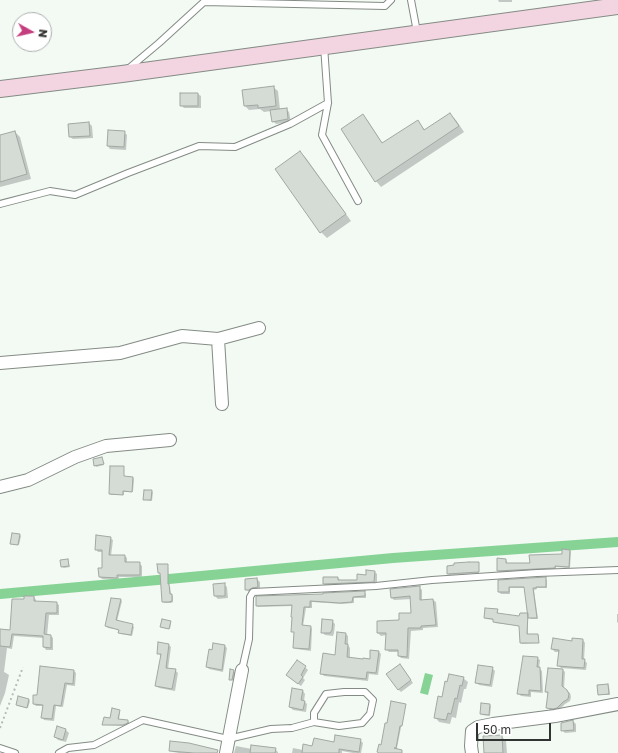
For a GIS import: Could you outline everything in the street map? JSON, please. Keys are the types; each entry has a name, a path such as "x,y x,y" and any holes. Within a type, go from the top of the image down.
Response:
{"main road":[{"path":"0,89 122,74 618,6"}],"street":[{"path":"0,362 120,353 182,336 218,339 259,328"},
{"path":"218,339 222,404"},
{"path":"0,487 28,480 75,457 106,446 170,440"},
{"path":"226,753 242,670"},
{"path":"472,753 472,731 478,727 555,716 618,704"}],"lane":[{"path":"122,74 205,1 385,6 391,0"},
{"path":"411,0 417,34"},
{"path":"324,46 328,103 322,135 358,201"},
{"path":"0,204 50,191 75,195 199,146 235,147 290,124 328,103"},
{"path":"242,670 249,639 250,597 253,592 376,586 432,580 536,573 618,570"},
{"path":"59,753 68,748 94,745 143,720 228,739 271,729 292,728 314,722 339,726 362,723 370,714 373,700 365,692 326,694 314,713 314,722"},
{"path":"0,748 15,753"}],"path":[{"path":"0,728 23,667"}],"shaded area":[{"path":"425,673 433,675 428,695 420,693"}],"building":[{"path":"274,86 276,106 258,108 258,105 244,106 242,90"},
{"path":"180,93 198,93 198,106 180,106"},
{"path":"287,108 288,119 272,122 270,110"},
{"path":"450,113 459,126 375,182 341,129 363,114 382,143 418,120 424,130"},
{"path":"89,122 90,136 69,137 68,124"},
{"path":"108,130 125,131 124,147 107,146"},
{"path":"15,131 27,174 0,182 0,135"},
{"path":"300,151 346,214 320,233 275,169"},
{"path":"102,457 104,464 94,466 93,459"},
{"path":"110,466 124,466 124,476 133,477 132,492 123,491 123,495 109,494"},
{"path":"144,490 152,490 151,500 143,500"},
{"path":"12,533 20,534 18,545 10,544"},
{"path":"96,535 111,537 109,555 125,555 125,562 140,562 140,575 117,575 117,578 99,577 98,568 102,568 102,550 95,550"},
{"path":"562,549 570,550 569,567 555,566 555,568 497,571 497,558 506,559 506,563 530,563 529,555 562,554"},
{"path":"68,559 69,566 61,567 60,560"},
{"path":"479,562 479,572 447,574 447,566 454,565 454,563"},
{"path":"157,564 168,564 168,584 170,594 172,594 172,601 162,602 160,573 158,573"},
{"path":"366,570 375,571 374,582 323,584 323,577 338,577 338,580 357,580 357,574 366,575"},
{"path":"546,577 546,587 533,588 537,618 528,618 524,587 509,587 509,592 498,592 498,580"},
{"path":"257,578 258,587 245,590 245,579"},
{"path":"225,583 225,596 214,596 213,584"},
{"path":"420,586 420,600 433,599 436,625 421,626 421,628 408,628 407,657 398,656 398,650 385,650 386,633 377,633 377,621 399,620 399,613 411,613 410,596 391,598 390,589"},
{"path":"365,591 365,596 353,597 352,602 340,603 310,601 310,607 304,607 302,625 311,626 309,649 293,648 294,632 291,632 292,605 256,606 256,596"},
{"path":"24,596 34,596 34,601 57,602 57,613 46,613 44,634 51,635 51,648 43,647 43,636 12,634 10,647 0,646 0,629 10,630 12,599 24,599"},
{"path":"111,598 121,599 116,620 133,624 131,635 118,633 119,630 105,626"},
{"path":"485,608 498,609 497,613 519,616 520,613 528,613 527,634 538,634 539,643 520,643 519,626 493,622 493,619 484,618"},
{"path":"162,619 171,621 169,629 160,627"},
{"path":"322,619 333,620 332,630 330,633 321,633"},
{"path":"337,632 346,633 345,644 348,644 347,657 370,659 370,650 379,651 376,673 367,672 366,679 320,674 323,653 335,655"},
{"path":"553,638 572,641 572,638 583,639 582,659 585,659 584,668 557,666 559,650 551,649"},
{"path":"158,642 169,644 166,668 176,669 172,689 155,686 161,654 157,654"},
{"path":"213,643 225,645 222,670 206,667 209,649 212,650"},
{"path":"523,656 538,657 537,667 540,667 541,691 529,690 529,695 517,694"},
{"path":"297,660 306,666 301,675 303,677 298,684 286,675"},
{"path":"400,664 411,680 398,690 386,674"},
{"path":"478,665 493,667 490,685 475,683"},
{"path":"40,666 74,670 73,684 65,683 61,706 54,705 52,719 41,718 43,705 33,704 33,695 37,695"},
{"path":"548,668 563,669 562,686 569,694 568,699 557,708 553,709 546,708 548,692 545,692"},
{"path":"230,669 234,670 232,680 229,680"},
{"path":"449,674 464,677 462,686 460,685 457,699 455,698 451,714 448,713 446,720 434,718 438,696 442,697 445,681 447,682"},
{"path":"608,684 609,694 598,695 597,685"},
{"path":"292,688 303,690 301,700 305,701 303,710 289,707"},
{"path":"18,696 29,699 27,708 16,705"},
{"path":"391,701 406,704 396,748 394,748 402,750 402,753 379,753 377,752 379,744 381,745"},
{"path":"481,703 490,704 489,715 480,714"},
{"path":"112,708 120,710 118,719 128,720 128,723 123,725 102,725 104,717 110,718"},
{"path":"573,720 574,730 561,731 561,723"},
{"path":"57,726 66,729 63,740 54,737"},
{"path":"335,735 361,739 359,752 339,749 339,753 302,753 303,744 312,746 314,738 334,742"},
{"path":"502,735 503,753 484,753 483,736"},
{"path":"170,741 189,743 218,750 217,753 169,751"},
{"path":"251,745 276,748 275,753 250,753"}],"waterway":[{"path":"0,594 393,558 618,542"}]}
